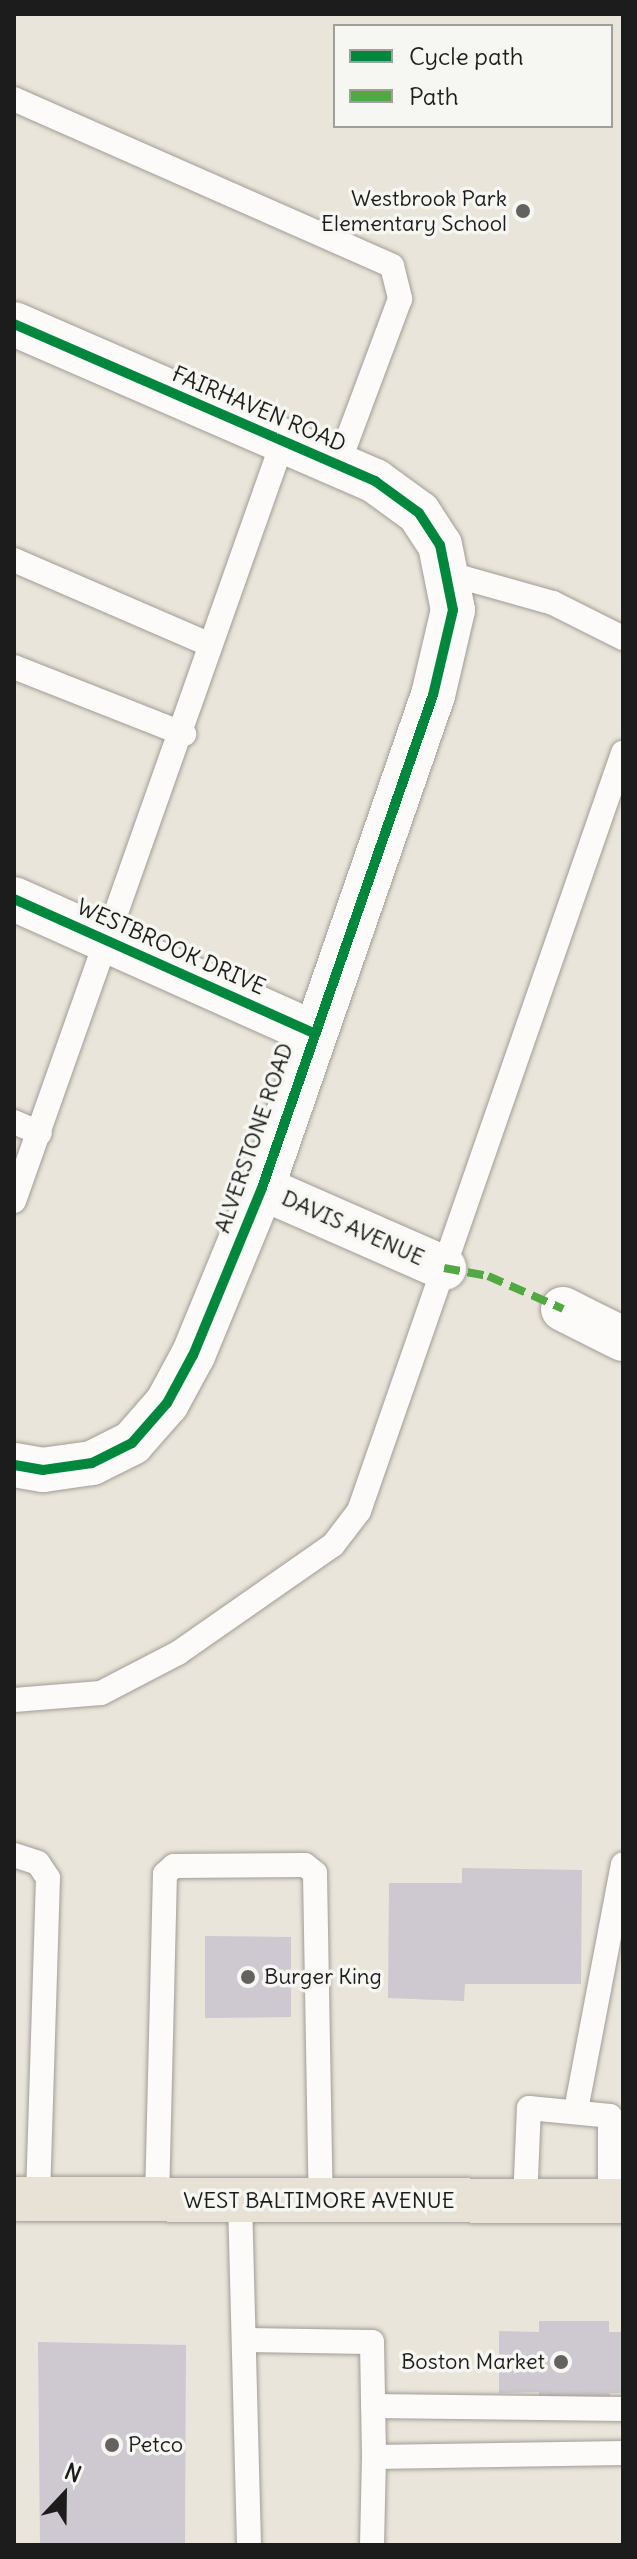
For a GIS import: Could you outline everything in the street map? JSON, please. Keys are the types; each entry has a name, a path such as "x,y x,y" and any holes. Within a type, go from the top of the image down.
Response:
{"main road":[{"name":"WEST BALTIMORE AVENUE","path":"26,2199 616,2201"}],"street":[{"name":"FAIRHAVEN ROAD","path":"14,324 338,465 419,513 450,574"},
{"name":"ALVERSTONE ROAD","path":"14,1465 43,1470 92,1463 141,1433 193,1355 262,1188 311,1032 433,695 453,610 450,574"},
{"name":"WESTBROOK DRIVE","path":"14,899 311,1032"},
{"name":"DAVIS AVENUE","path":"262,1188 444,1268"},
{"path":"563,1309 623,1339"}],"lane":[{"path":"14,99 392,266 400,299 338,465"},
{"path":"14,1201 184,734 208,644 283,441"},
{"path":"14,560 208,644"},
{"path":"450,574 553,603 623,638"},
{"path":"14,667 184,734"},
{"path":"14,1700 101,1693 178,1653 333,1545 359,1511 623,753"},
{"path":"14,1122 40,1133"},
{"path":"14,1855 38,1863 48,1878 26,2199"},
{"path":"576,2110 623,1864"},
{"path":"157,2200 165,1874 174,1866 305,1865 315,1873 321,2201"},
{"path":"525,2202 529,2108 576,2110 610,2116 616,2201"},
{"path":"240,2201 249,2545"},
{"path":"244,2340 372,2342 372,2545"},
{"path":"373,2406 623,2409"},
{"path":"374,2457 623,2453"}],"building":[{"path":"462,1868 582,1870 581,1984 465,1984 464,2001 388,1998 389,1883 462,1883"},
{"name":"Burger King","path":"205,1936 291,1937 291,2017 205,2018"},
{"name":"Boston Market","path":"539,2321 609,2321 609,2332 623,2332 623,2393 610,2393 610,2402 539,2402 539,2392 499,2393 499,2331 539,2332"},
{"name":"Petco","path":"38,2342 186,2345 185,2545 40,2545"}],"marked path":[{"path":"444,1268 488,1276 563,1309"}],"cycle path":[{"path":"14,324 375,481 419,513 440,545 453,610 433,695 262,1188 193,1355 167,1403 132,1443 92,1463 43,1470 14,1465"},
{"path":"14,899 311,1032"}],"place":[{"name":"Westbrook Park Elementary School","path":"523,211"},
{"name":"Burger King","path":"248,1977"},
{"name":"Boston Market","path":"561,2362"},
{"name":"Petco","path":"112,2445"}]}
